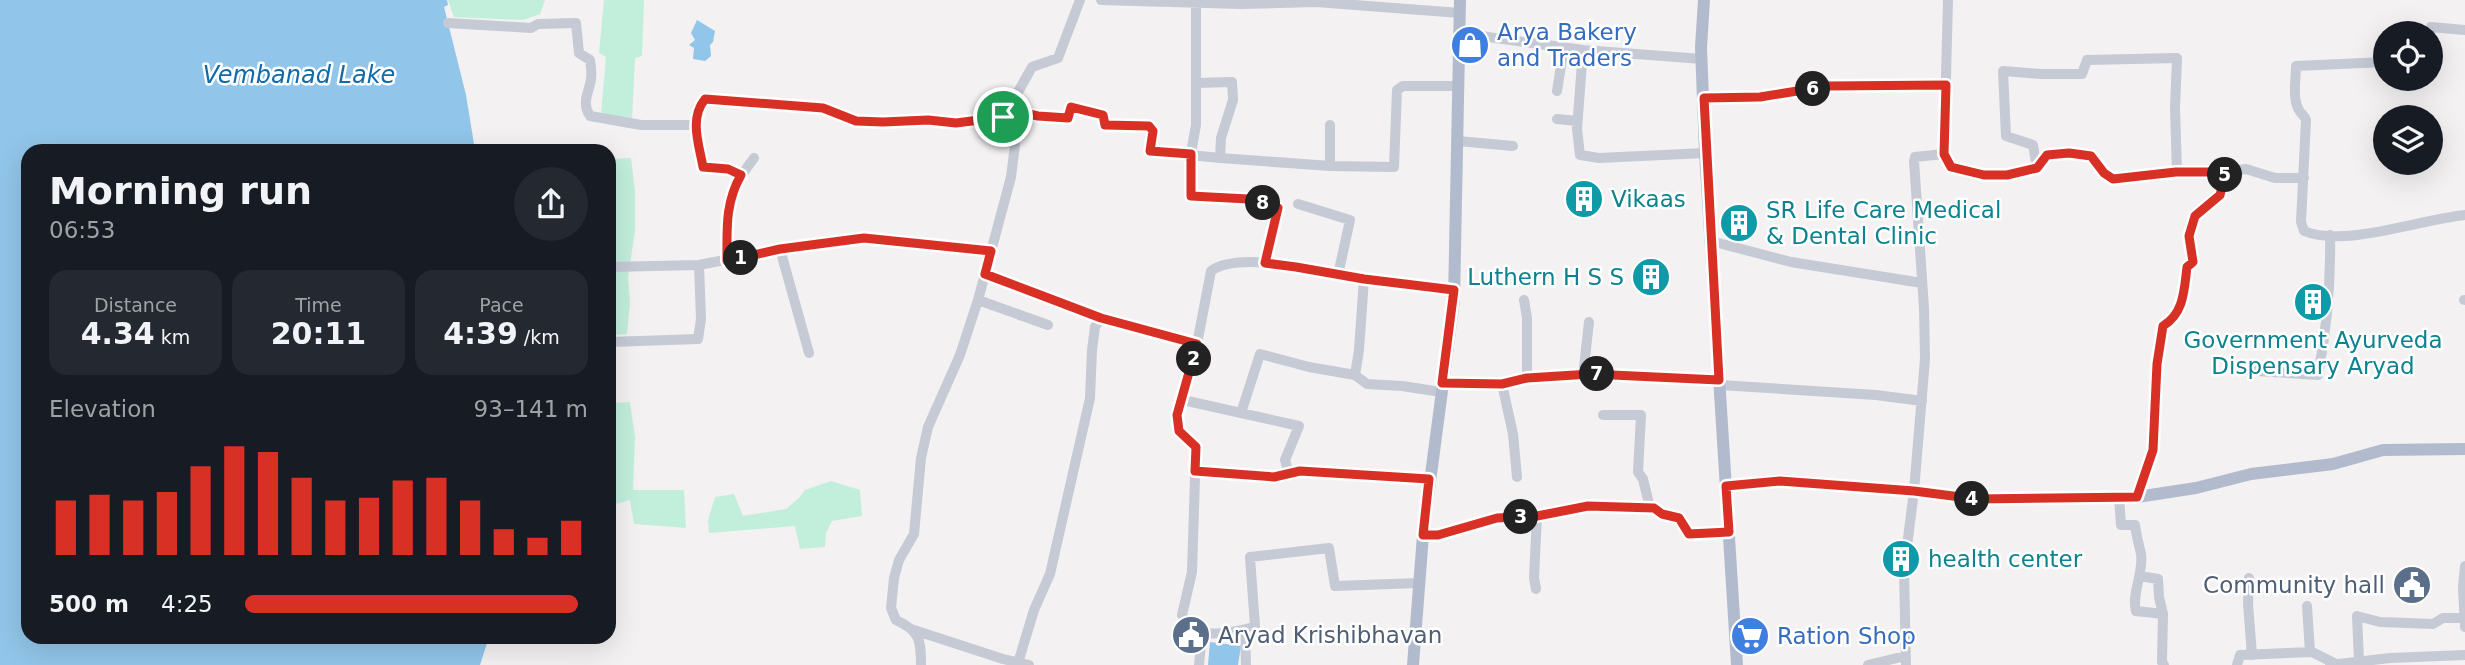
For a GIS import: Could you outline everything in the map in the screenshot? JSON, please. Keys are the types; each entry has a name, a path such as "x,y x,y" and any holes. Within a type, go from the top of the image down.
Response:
{"main road":[{"path":"1704,0 1701,47 1705,153 1737,665"},
{"path":"1413,665 1429,479 1454,290 1460,6"},
{"path":"1726,486 1780,481 1914,491 1976,499 2137,497 2196,488 2251,474 2333,464 2383,450 2465,449"}],"street":[{"path":"1080,0 1058,58 1032,67 1018,92 1011,177 978,300 960,355 928,427 921,458 914,534 894,578 891,608 896,620 914,631 1024,664 1034,610 1050,574 1090,398 1095,327 1101,318"},
{"path":"1101,0 1460,6"},
{"path":"1948,0 1944,154 1951,167 1984,175 2007,175 2037,168 2047,155 2069,153 2091,156 2104,173 2113,179 2176,172 2226,172 2246,169 2276,178 2304,178"},
{"path":"1192,1 1196,125 1191,154 1191,196 1248,199 1278,208 1265,263"},
{"path":"448,23 531,28 538,24 576,23 579,53 590,60 592,75 586,109 590,116 640,125 696,125"},
{"path":"2443,28 2465,30"},
{"path":"1459,33 1583,50 1702,59"},
{"path":"1557,91 1564,47"},
{"path":"1583,50 1577,121 1580,155 1599,158 1705,153"},
{"path":"2037,168 2033,145 2006,136 2003,71 2082,74 2087,60 2177,58 2176,172"},
{"path":"2373,63 2297,66 2296,99 2306,120 2301,222 2304,231 2330,235 2369,233 2465,215"},
{"path":"1195,83 1232,82 1233,100 1221,138 1220,158"},
{"path":"1704,98 1760,97 1828,86 1946,85"},
{"path":"741,175 728,169 703,167 696,125 697,109 705,99 823,108 856,121 883,122 928,120 956,123 1003,117 1015,111 1068,118 1071,107 1103,115 1105,125 1149,126 1153,131 1150,151 1330,166 1394,167 1397,90 1403,86 1458,86"},
{"path":"1557,119 1577,121"},
{"path":"1330,166 1331,125"},
{"path":"1458,141 1513,146"},
{"path":"1868,665 1905,661 1904,570 1914,491 1925,359 1914,162 1915,157 1944,154"},
{"path":"727,261 728,203 741,175 754,158"},
{"path":"2137,497 2153,450 2157,364 2163,326 2175,319 2184,293 2187,267 2193,262 2189,236 2195,216 2220,195 2226,172"},
{"path":"1298,204 1350,220 1338,275"},
{"path":"2256,372 2318,375 2326,334 2331,278 2330,235"},
{"path":"616,267 699,265 780,249 864,238 991,251"},
{"path":"1711,241 1791,262 1922,283"},
{"path":"780,249 809,353"},
{"path":"1419,583 1335,586 1329,548 1250,557 1255,626 1245,630 1202,634 1182,615 1192,572 1196,447 1179,431 1177,415 1197,344 1211,271 1220,265 1265,263 1454,290"},
{"path":"616,342 698,340 701,319 699,265"},
{"path":"985,274 1101,318 1197,344"},
{"path":"1355,375 1364,279"},
{"path":"978,300 1048,325"},
{"path":"1524,300 1527,318 1527,378"},
{"path":"1583,376 1589,322"},
{"path":"1241,413 1260,354 1309,367 1355,375 1367,384 1441,388 1591,374 1922,401"},
{"path":"1502,384 1513,434 1517,477"},
{"path":"1183,400 1299,426 1285,460 1289,474"},
{"path":"1603,415 1641,415 1638,472 1643,479 1650,508"},
{"path":"1195,471 1274,477 1300,471 1429,479"},
{"path":"2119,497 2121,525 2134,525 2141,555 2134,603 2136,611 2163,614"},
{"path":"1423,535 1438,535 1497,518 1537,516 1603,505 1622,509 1654,508 1662,514 1679,518 1689,534 1729,532"},
{"path":"1536,589 1534,578 1537,516"},
{"path":"2465,566 2465,627"},
{"path":"2140,576 2158,579 2163,614 2164,665"},
{"path":"2249,578 2252,655"},
{"path":"2307,606 2310,652"},
{"path":"2359,661 2357,616 2380,622 2433,624 2443,618 2464,618"},
{"path":"1245,630 1245,665"},
{"path":"914,631 921,644 920,665"},
{"path":"1199,665 1202,634"},
{"path":"2237,665 2240,655 2310,652 2333,664 2465,656"}],"green space":[{"path":"448,0 545,0 540,14 523,20 454,17"},
{"path":"604,0 644,0 642,56 635,58 632,120 601,114 606,57 599,53"},
{"path":"631,158 635,192 635,231 628,277 630,303 627,334 616,335 616,159"},
{"path":"630,402 635,437 633,490 684,490 686,528 634,524 630,500 616,504 616,403"},
{"path":"831,481 860,490 862,516 832,521 826,533 825,547 800,549 795,526 709,533 708,520 715,497 734,494 743,516 786,509 805,490"}],"water":[{"name":"Vembanad Lake","path":"0,0 447,0 448,5 444,7 466,95 474,144 21,144 21,644 487,644 480,665 0,665"},
{"path":"697,20 715,31 710,45 711,56 705,61 693,59 694,48 689,45 695,40 691,33"},
{"path":"1210,642 1241,646 1238,665 1208,665"}],"place":[{"name":"Arya Bakery and Traders","path":"1470,45"},
{"name":"Vikaas","path":"1584,199"},
{"name":"SR Life Care Medical & Dental Clinic","path":"1739,223"},
{"name":"Luthern H S S","path":"1651,277"},
{"name":"Government Ayurveda Dispensary Aryad","path":"2313,302"},
{"name":"health center","path":"1901,559"},
{"name":"Community hall","path":"2412,585"},
{"name":"Aryad Krishibhavan","path":"1191,635"},
{"name":"Ration Shop","path":"1750,636"}],"route":[{"path":"1946,85 1944,154 1951,167 1956,170 1984,175 2007,175 2037,168 2047,155 2069,153 2091,156 2104,173 2113,179 2176,172 2226,172 2220,195 2195,216 2189,236 2193,262 2187,267 2184,293 2175,319 2163,326 2157,364 2153,450 2137,497 1976,499 1914,491 1780,481 1726,486 1729,532 1689,534 1679,518 1662,514 1654,508 1622,509 1603,505 1537,516 1497,518 1438,535 1423,535 1429,479 1300,471 1274,477 1195,471 1196,447 1179,431 1177,415 1197,344 1101,318 985,274 991,251 864,238 780,249 727,261 728,203 741,175 728,169 703,167 696,125 697,109 705,99 823,108 856,121 928,120 956,123 1003,117 1015,111 1068,118 1071,107 1103,115 1105,125 1149,126 1153,131 1150,151 1191,154 1191,196 1248,199 1278,208 1265,263 1454,290 1442,383 1476,385 1502,384 1527,378 1591,374 1719,380 1704,98 1760,97 1828,86 1946,85"}]}
